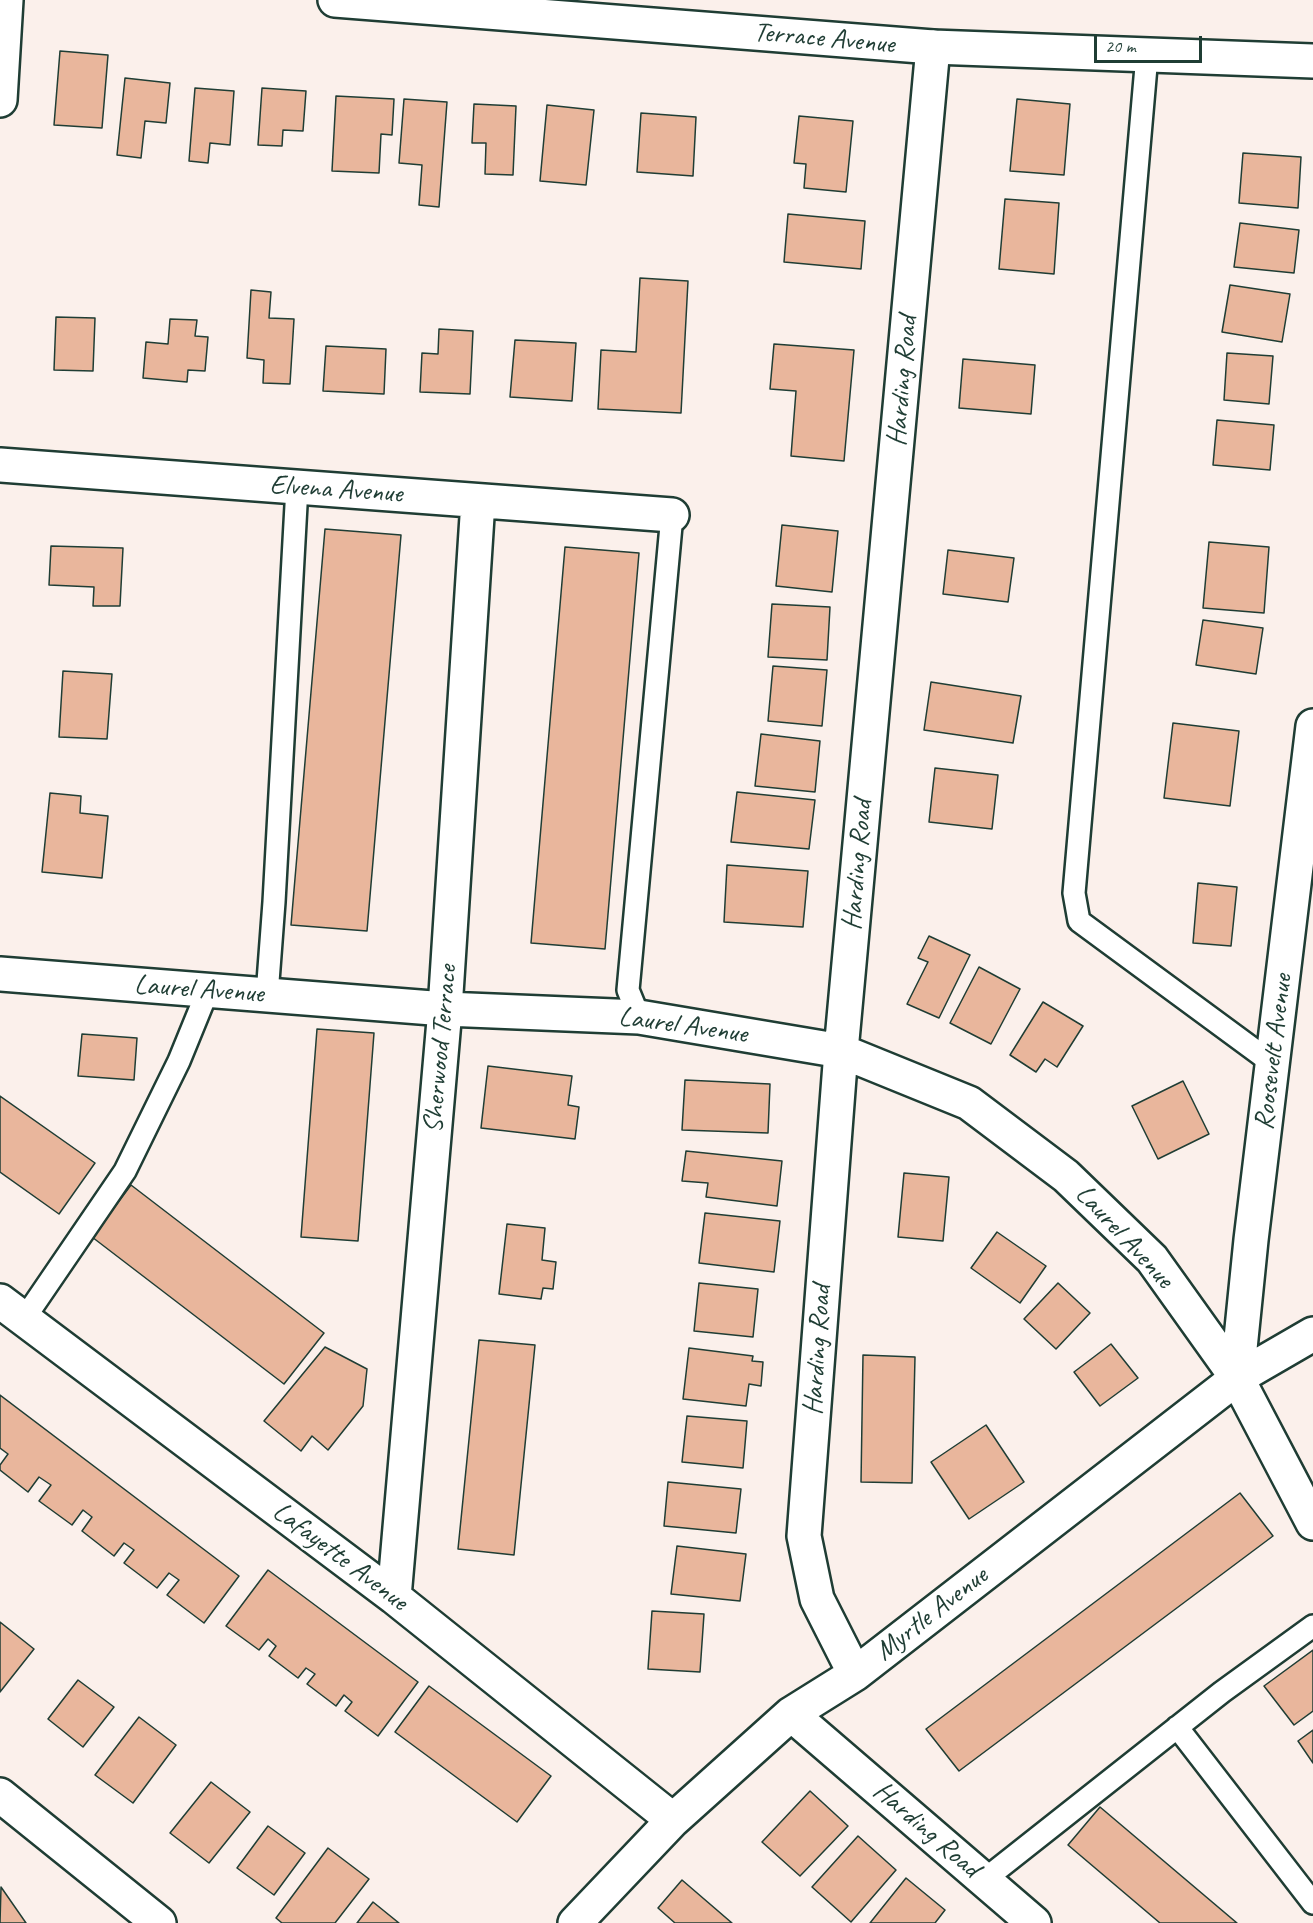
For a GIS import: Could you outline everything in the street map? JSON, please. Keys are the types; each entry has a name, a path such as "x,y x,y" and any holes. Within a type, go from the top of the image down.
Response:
{"street":[{"path":"0,100 6,0"},
{"name":"Terrace Avenue","path":"335,0 933,47 1313,61"},
{"name":"Harding Road","path":"855,1674 817,1599 804,1536 841,1051 933,47"},
{"name":"Elvena Avenue","path":"0,465 672,515"},
{"name":"Sherwood Terrace","path":"394,1597 445,1009 478,501"},
{"name":"Roosevelt Avenue","path":"1238,1378 1251,1240 1313,726"},
{"name":"Laurel Avenue","path":"0,974 445,1009 639,1017 841,1051 969,1103 1066,1176 1152,1259 1238,1378 1313,1523"},
{"name":"Lafayette Avenue","path":"12,1310 394,1597 673,1820"},
{"name":"Myrtle Avenue","path":"576,1923 673,1820 791,1714 855,1674 1238,1378 1313,1334"},
{"name":"Harding Road","path":"791,1714 1034,1923"},
{"path":"7,1811 159,1923"}],"lane":[{"path":"1147,55 1074,893 1079,921 1272,1063"},
{"path":"267,995 297,487"},
{"path":"639,1017 628,990 672,515"},
{"path":"12,1310 125,1171 179,1061 208,990"},
{"path":"984,1880 1222,1692 1313,1626"},
{"path":"1177,1727 1313,1903"}],"building":[{"path":"60,51 108,55 102,128 54,125"},
{"path":"125,78 170,83 166,123 145,121 141,158 117,155"},
{"path":"195,88 234,91 230,145 210,143 208,163 189,161"},
{"path":"262,88 306,91 303,131 283,130 282,146 258,145"},
{"path":"336,96 394,99 392,135 381,134 379,173 332,171"},
{"path":"404,99 447,102 439,207 419,205 422,165 399,163"},
{"path":"1017,99 1070,104 1064,175 1010,171"},
{"path":"474,104 516,106 513,175 485,174 486,143 472,143"},
{"path":"547,105 594,110 586,185 540,181"},
{"path":"641,113 696,117 693,176 637,172"},
{"path":"799,116 853,121 846,192 804,188 806,164 794,163"},
{"path":"1243,153 1301,157 1298,208 1239,203"},
{"path":"1005,199 1059,203 1054,274 999,269"},
{"path":"788,214 865,221 861,269 784,262"},
{"path":"1240,223 1299,230 1294,273 1234,267"},
{"path":"640,278 688,281 681,413 598,409 601,350 636,352"},
{"path":"1230,285 1290,294 1282,342 1222,332"},
{"path":"251,290 271,292 269,318 294,319 290,384 263,383 264,360 247,358"},
{"path":"56,317 95,318 93,371 54,370"},
{"path":"170,319 197,320 195,336 208,337 205,371 188,370 187,382 143,378 146,342 168,344"},
{"path":"439,329 473,331 470,394 420,392 422,353 438,354"},
{"path":"515,340 576,343 572,401 510,397"},
{"path":"774,344 854,350 844,461 791,456 796,391 770,389"},
{"path":"326,346 386,349 384,394 323,391"},
{"path":"1227,353 1273,356 1269,404 1224,400"},
{"path":"963,359 1035,365 1031,414 959,408"},
{"path":"1217,420 1274,425 1270,470 1213,465"},
{"path":"782,525 838,531 832,592 776,586"},
{"path":"325,529 401,535 367,931 291,925"},
{"path":"1209,542 1269,547 1264,613 1203,608"},
{"path":"51,546 123,548 120,606 93,606 94,587 49,585"},
{"path":"565,547 639,553 605,949 531,943"},
{"path":"948,550 1014,558 1008,602 943,594"},
{"path":"772,604 830,607 827,660 768,657"},
{"path":"1203,620 1263,628 1256,674 1196,665"},
{"path":"773,666 827,670 822,726 768,721"},
{"path":"63,671 112,674 107,739 59,737"},
{"path":"931,682 1021,696 1013,743 924,730"},
{"path":"1173,723 1239,731 1230,806 1164,798"},
{"path":"761,734 820,741 815,792 755,786"},
{"path":"935,768 998,775 992,829 929,822"},
{"path":"737,792 815,800 809,849 731,842"},
{"path":"50,793 81,796 80,813 108,816 102,878 42,872"},
{"path":"727,865 808,871 803,927 724,922"},
{"path":"1198,883 1237,887 1231,946 1193,943"},
{"path":"929,936 970,955 939,1018 907,1004 928,962 918,958"},
{"path":"979,967 1020,989 991,1044 950,1023"},
{"path":"1043,1002 1083,1026 1057,1067 1045,1059 1036,1072 1010,1055"},
{"path":"317,1029 374,1033 358,1241 301,1237"},
{"path":"82,1034 137,1038 134,1080 78,1076"},
{"path":"488,1066 572,1076 568,1105 579,1107 575,1139 481,1128"},
{"path":"685,1080 770,1084 768,1133 682,1130"},
{"path":"1183,1081 1209,1134 1158,1159 1132,1106"},
{"path":"0,1096 95,1163 59,1214 0,1172"},
{"path":"686,1151 782,1161 777,1206 706,1197 708,1183 682,1181"},
{"path":"904,1173 949,1177 943,1241 898,1237"},
{"path":"131,1185 324,1333 284,1384 92,1237"},
{"path":"705,1213 780,1221 774,1272 699,1263"},
{"path":"507,1224 545,1228 542,1260 556,1262 553,1289 543,1288 541,1299 499,1294"},
{"path":"997,1232 1046,1266 1020,1303 971,1268"},
{"path":"699,1283 758,1289 753,1337 694,1331"},
{"path":"1058,1283 1090,1313 1056,1349 1024,1319"},
{"path":"479,1340 535,1345 514,1555 458,1549"},
{"path":"1111,1344 1138,1378 1100,1406 1074,1372"},
{"path":"325,1347 367,1369 363,1406 328,1450 312,1436 301,1451 264,1421"},
{"path":"689,1348 753,1356 752,1361 763,1362 761,1386 749,1384 746,1406 683,1399"},
{"path":"863,1355 915,1357 912,1483 861,1482"},
{"path":"0,1395 239,1576 204,1623 167,1595 179,1580 169,1573 157,1588 124,1563 134,1550 124,1543 114,1556 82,1531 92,1517 83,1510 72,1525 39,1501 51,1485 39,1477 28,1492 0,1470 0,1465 8,1454 0,1448"},
{"path":"687,1416 747,1421 743,1468 682,1462"},
{"path":"986,1425 1024,1482 969,1519 931,1462"},
{"path":"668,1482 741,1489 736,1533 664,1526"},
{"path":"1240,1493 1273,1536 959,1771 926,1729"},
{"path":"677,1546 746,1554 740,1601 671,1594"},
{"path":"268,1570 418,1682 378,1736 345,1711 352,1702 344,1695 336,1706 307,1684 315,1674 306,1668 298,1678 269,1656 276,1646 268,1639 259,1650 226,1626"},
{"path":"652,1611 704,1614 700,1672 648,1669"},
{"path":"0,1622 34,1649 0,1692"},
{"path":"1313,1650 1313,1711 1294,1725 1264,1686"},
{"path":"78,1680 114,1707 83,1747 48,1719"},
{"path":"429,1686 551,1776 517,1822 395,1732"},
{"path":"139,1717 176,1745 133,1803 95,1775"},
{"path":"1313,1730 1313,1763 1298,1741"},
{"path":"211,1782 250,1812 209,1863 170,1833"},
{"path":"810,1791 848,1826 800,1876 762,1842"},
{"path":"1100,1807 1237,1923 1160,1923 1068,1845"},
{"path":"268,1826 305,1853 274,1895 237,1868"},
{"path":"858,1836 896,1870 851,1922 812,1887"},
{"path":"328,1848 369,1879 335,1923 282,1923 276,1918"},
{"path":"906,1878 945,1910 935,1923 870,1923"},
{"path":"682,1880 732,1923 675,1923 658,1908"},
{"path":"1,1887 26,1923 0,1923"},
{"path":"373,1902 399,1923 357,1923"}]}
